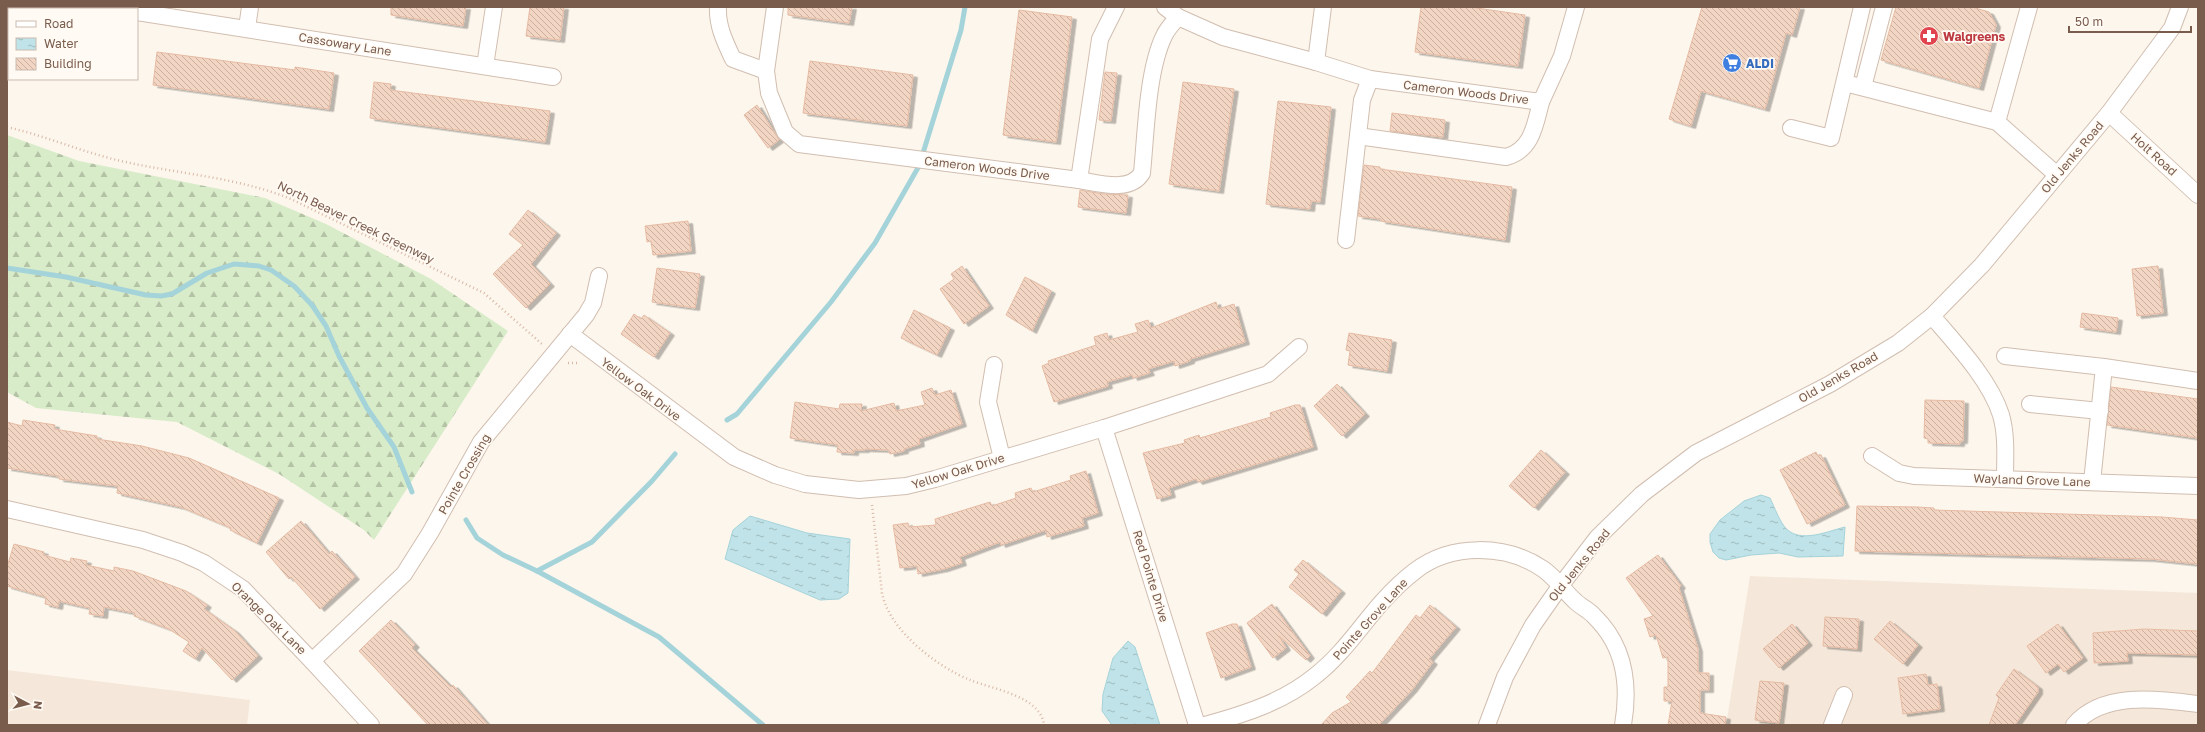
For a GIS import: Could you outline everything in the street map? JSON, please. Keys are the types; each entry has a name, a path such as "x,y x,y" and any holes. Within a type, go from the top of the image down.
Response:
{"street":[{"path":"247,28 250,7"},
{"path":"485,66 494,7"},
{"path":"718,7 717,20 724,41 733,59 766,71"},
{"name":"Cameron Woods Drive","path":"776,7 766,71 769,94 785,132 799,144 1121,185 1130,184 1137,181 1142,173 1148,110 1156,61 1172,12 1223,37 1316,62 1370,79 1541,102 1562,56 1576,7"},
{"path":"1079,180 1100,39 1116,7"},
{"path":"1316,62 1324,7"},
{"path":"1791,128 1831,138 1862,7"},
{"path":"1863,88 1884,7"},
{"path":"1997,122 2029,7"},
{"name":"Old Jenks Road","path":"1487,725 1505,677 1533,626 1561,585 1597,538 1642,494 1696,453 1830,384 1898,343 1932,316 1982,265 2109,113 2172,28 2180,7"},
{"name":"Cassowary Lane","path":"138,12 553,77"},
{"path":"1346,240 1362,100 1370,79"},
{"path":"1845,83 1997,122 2057,175"},
{"path":"1358,136 1506,157 1517,154 1525,148 1533,133 1541,102"},
{"name":"Holt Road","path":"2109,113 2198,195"},
{"name":"Pointe Crossing","path":"312,660 404,574 427,539 481,442 517,396 586,315 593,303 599,276"},
{"path":"1932,316 1984,382 1997,403 2005,435 2005,479"},
{"name":"Yellow Oak Drive","path":"570,334 734,457 775,475 806,484 859,490 906,486 1104,428 1268,374 1299,347"},
{"path":"2005,356 2198,381"},
{"path":"994,365 988,402 1002,458"},
{"path":"2092,482 2104,368"},
{"path":"2030,404 2100,411"},
{"name":"Red Pointe Drive","path":"1104,428 1197,725"},
{"name":"Wayland Grove Lane","path":"1872,456 1899,473 1914,476 2198,486"},
{"name":"Orange Oak Lane","path":"7,509 143,540 182,553 204,563 243,589 312,660 371,725"},
{"name":"Pointe Grove Lane","path":"1205,725 1261,708 1295,690 1315,676 1345,647 1382,602 1404,580 1421,567 1449,554 1485,550 1516,556 1544,570 1561,585 1576,602 1594,616 1616,646 1626,680 1627,700 1623,725"},
{"path":"1832,725 1844,695"},
{"path":"2074,725 2081,717 2109,704 2143,700 2198,704"}],"path":[{"name":"North Beaver Creek Greenway","path":"7,127 32,133 92,155 264,188 484,293 538,340"},
{"path":"566,364 572,361 582,364"},
{"path":"868,505 874,505 882,593 884,606 890,617 913,642 933,659 970,680 1008,691 1032,706 1040,713 1044,725"}],"shaded area":[{"path":"1750,576 2198,593 2198,725 1726,725"},
{"path":"7,670 250,700 247,725 7,725"}],"green space":[{"path":"7,135 79,161 265,198 326,224 431,279 508,331 374,540 364,530 279,474 177,422 36,408 7,392"}],"water":[{"path":"1761,495 1770,498 1782,523 1788,530 1795,534 1811,536 1845,527 1843,556 1798,557 1779,553 1751,555 1726,560 1719,558 1713,552 1710,542 1710,534 1720,520 1744,501"},
{"path":"750,516 807,533 850,539 848,593 839,599 820,600 725,559 733,530"},
{"path":"1128,641 1135,647 1160,725 1112,725 1102,711 1103,694 1113,658"}],"building":[{"path":"391,7 466,7 463,26 391,15"},
{"path":"530,7 564,7 560,40 526,36"},
{"path":"788,7 852,7 849,23 788,15"},
{"path":"1421,7 1470,7 1525,15 1518,66 1415,52"},
{"name":"ALDI","path":"1702,7 1800,7 1792,35 1786,33 1765,109 1701,91 1691,126 1669,119"},
{"name":"Walgreens","path":"1896,7 1972,7 1989,12 1996,25 1979,88 1881,60"},
{"path":"1019,10 1072,17 1056,142 1003,135"},
{"path":"157,52 295,70 295,67 334,73 329,109 153,85"},
{"path":"810,61 913,75 907,126 803,113"},
{"path":"1105,72 1117,73 1111,121 1099,120"},
{"path":"374,82 391,84 390,90 550,111 545,142 370,118"},
{"path":"1183,82 1234,89 1219,191 1169,184"},
{"path":"1278,101 1331,107 1320,202 1311,201 1310,209 1266,204"},
{"path":"757,105 779,140 768,148 744,115"},
{"path":"1392,113 1445,120 1443,137 1390,131"},
{"path":"1364,165 1380,167 1380,169 1512,187 1505,240 1381,221 1381,219 1358,216"},
{"path":"1080,190 1104,194 1128,195 1126,213 1078,207"},
{"path":"528,210 556,233 531,264 550,284 526,308 493,274 523,245 509,234"},
{"path":"688,221 691,251 653,255 651,241 647,242 645,226"},
{"path":"962,266 989,306 964,324 940,289 954,279 951,274"},
{"path":"2158,266 2163,313 2137,316 2132,269"},
{"path":"657,268 700,274 695,308 652,302"},
{"path":"1025,277 1051,291 1032,331 1006,315"},
{"path":"1216,302 1218,309 1234,304 1245,342 1190,359 1190,361 1175,366 1174,361 1148,369 1150,373 1133,378 1132,375 1107,382 1108,386 1054,402 1042,366 1049,363 1048,361 1096,345 1094,337 1107,333 1109,340 1138,332 1135,324 1148,320 1151,328"},
{"path":"914,310 950,328 937,355 901,338"},
{"path":"2082,313 2118,318 2116,332 2080,327"},
{"path":"634,314 641,319 644,315 670,333 654,357 621,334"},
{"path":"1349,333 1392,340 1387,371 1348,365 1350,351 1346,350"},
{"path":"1337,384 1365,414 1342,436 1314,406"},
{"path":"2111,387 2198,399 2198,438 2107,425"},
{"path":"932,388 935,395 951,390 962,424 919,439 920,444 904,449 904,451 890,454 889,450 865,449 854,450 854,453 837,452 838,445 790,438 795,402 839,409 840,404 862,404 861,411 894,403 896,411 925,405 921,392"},
{"path":"1925,400 1964,401 1963,441 1960,441 1960,444 1928,443 1928,439 1924,438"},
{"path":"1295,405 1300,405 1313,447 1198,482 1196,479 1169,488 1171,495 1157,499 1143,453 1185,443 1184,440 1199,435 1200,438 1271,417 1270,413"},
{"path":"23,420 55,425 54,429 97,436 97,439 142,446 189,458 279,498 257,543 230,530 231,528 181,507 117,493 118,486 59,479 59,476 7,468 7,422 22,426"},
{"path":"1541,450 1565,472 1534,508 1509,486"},
{"path":"1816,452 1818,456 1821,455 1845,505 1807,524 1780,470"},
{"path":"1086,471 1098,513 1082,518 1084,526 1047,537 1046,530 1001,545 1000,542 960,557 962,563 944,569 918,574 917,566 900,568 893,525 908,523 909,527 936,525 935,519 990,502 992,506 1016,498 1015,493 1031,488 1033,492 1071,480 1070,476"},
{"path":"1857,506 1918,507 1934,508 1934,510 2162,517 2198,520 2198,564 2151,559 1855,551"},
{"path":"301,521 329,554 332,551 355,577 320,609 291,577 289,579 266,552"},
{"path":"14,544 44,552 43,555 70,562 71,558 87,561 86,565 114,571 114,567 133,571 186,591 207,605 204,609 235,631 258,656 232,680 202,648 195,659 183,651 189,642 169,629 134,616 135,613 104,607 103,616 89,614 90,608 59,601 58,607 45,604 46,597 7,586 7,567"},
{"path":"1658,555 1681,586 1679,588 1698,649 1698,673 1709,673 1709,690 1700,690 1700,713 1726,717 1725,725 1668,725 1672,701 1664,701 1664,687 1668,687 1668,657 1663,658 1656,635 1650,637 1644,619 1653,616 1626,578"},
{"path":"1303,560 1341,591 1322,614 1289,587 1299,574 1294,570"},
{"path":"1272,604 1310,656 1306,660 1279,636 1286,648 1273,658 1247,623"},
{"path":"1430,605 1456,627 1429,659 1433,662 1412,690 1379,725 1321,725 1332,713 1351,702 1346,697 1370,671 1372,673 1416,615 1420,618"},
{"path":"1825,617 1859,619 1857,649 1823,646"},
{"path":"391,620 415,645 412,648 451,687 453,685 488,725 428,725 359,651"},
{"path":"1890,621 1918,645 1903,664 1874,639"},
{"path":"1232,624 1237,624 1251,667 1221,678 1206,633"},
{"path":"1792,624 1808,643 1779,668 1763,649"},
{"path":"2058,624 2083,658 2064,672 2058,664 2046,673 2027,646"},
{"path":"2144,629 2198,631 2198,655 2127,653 2128,661 2094,663 2093,633"},
{"path":"2014,669 2038,687 2038,692 2015,725 1989,725 1999,698 1996,695"},
{"path":"1926,674 1928,685 1937,684 1940,709 1903,714 1898,678"},
{"path":"1760,681 1784,683 1779,723 1755,720"}],"waterway":[{"path":"727,420 737,414 831,302 875,243 919,166 961,30 965,7"},
{"path":"7,268 66,277 146,295 161,296 172,294 207,273 234,264 259,266 271,270 294,286 312,305 326,326 339,356 367,408 394,447 412,492"},
{"path":"537,571 592,542 652,481 675,454"},
{"path":"466,520 477,538 503,555 537,571 659,637 763,725"}],"place":[{"name":"Walgreens","path":"1929,36"},
{"name":"ALDI","path":"1732,63"}]}
